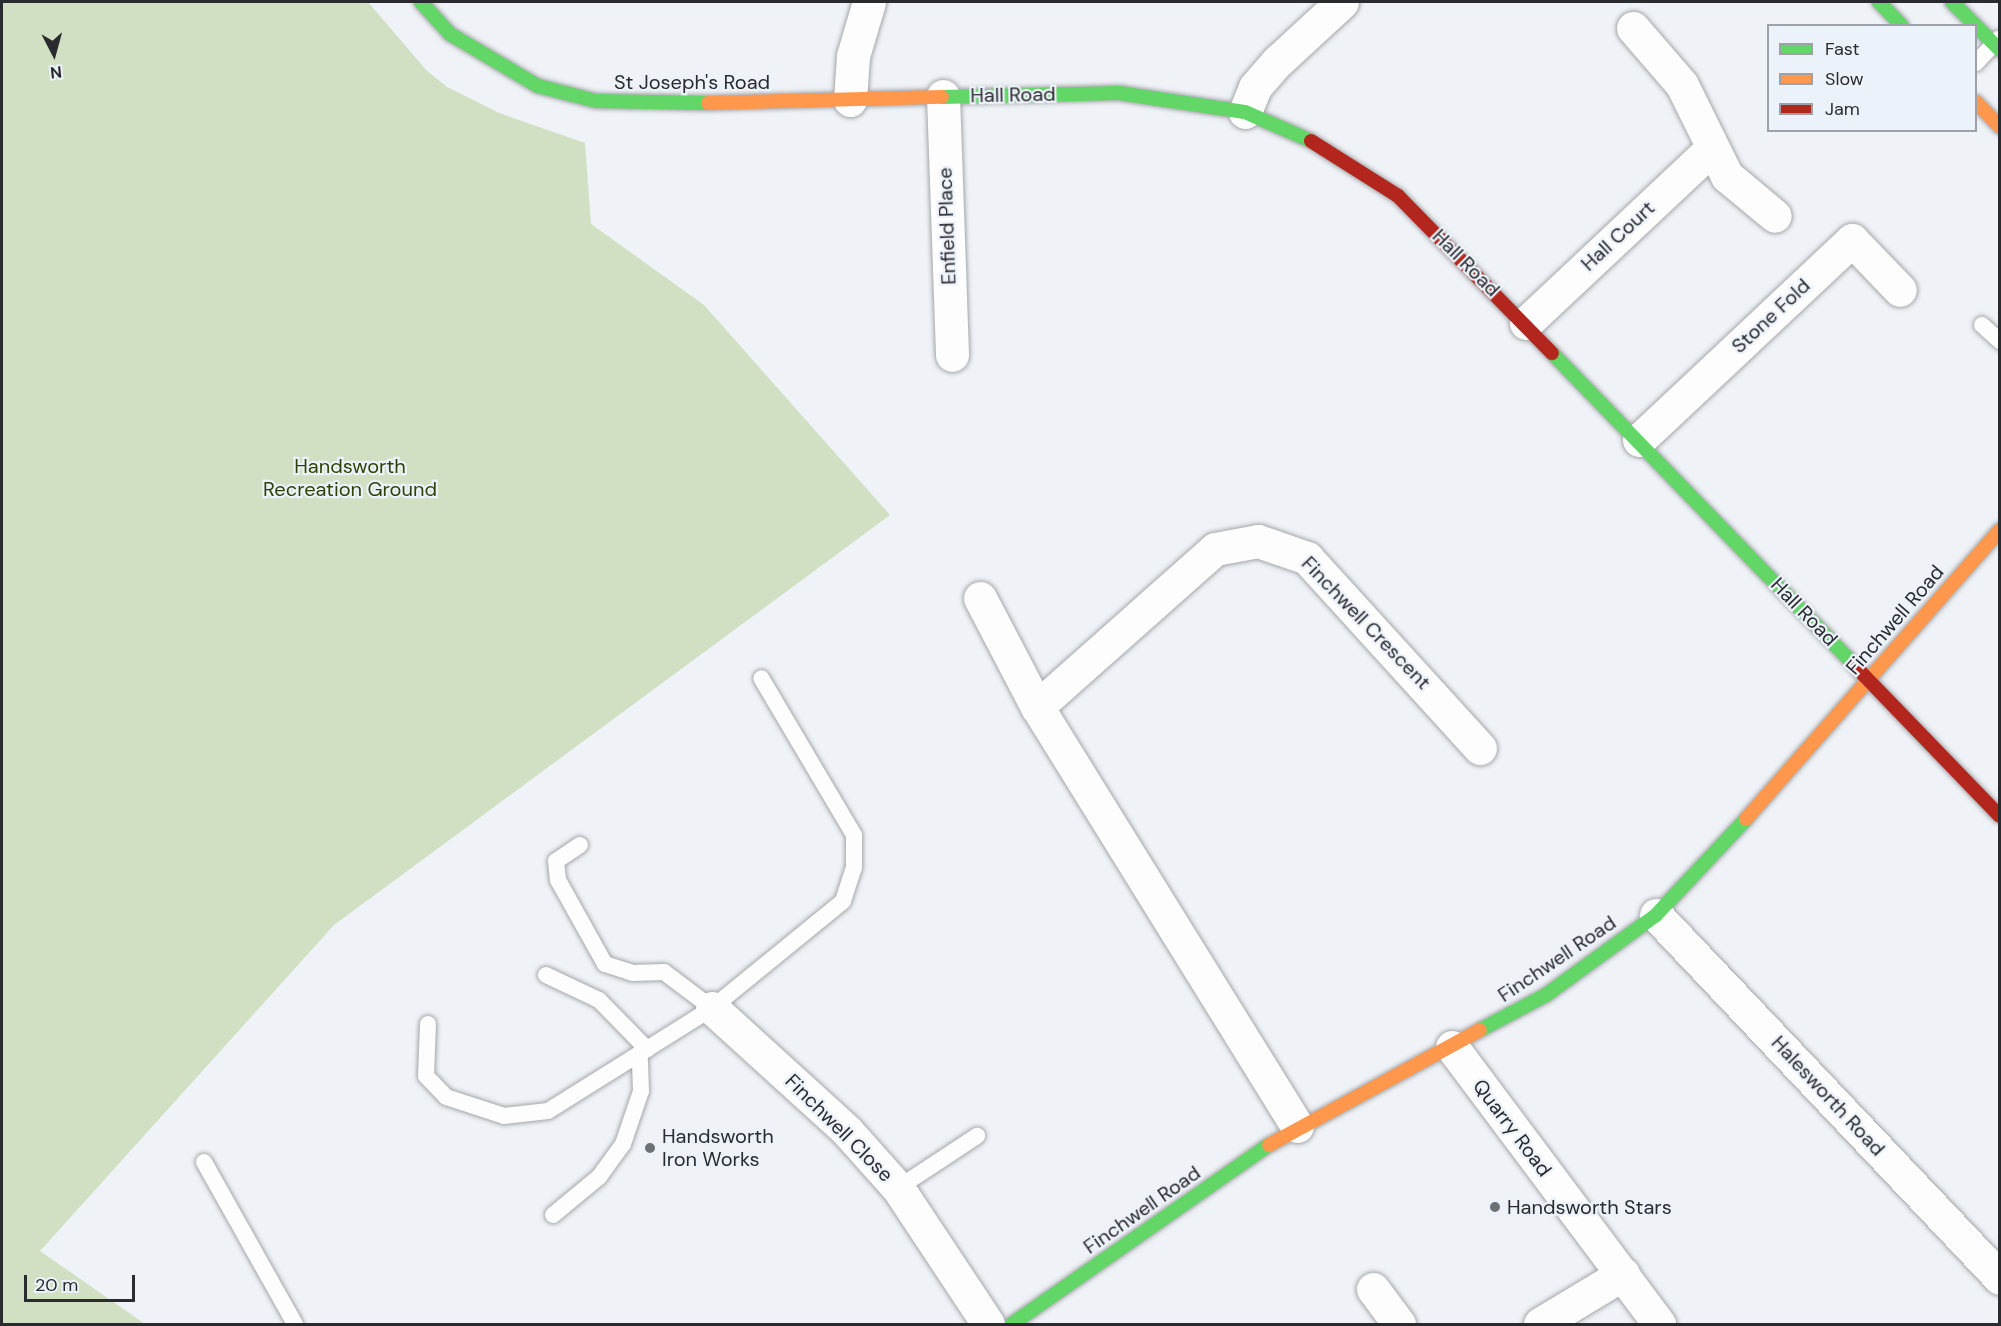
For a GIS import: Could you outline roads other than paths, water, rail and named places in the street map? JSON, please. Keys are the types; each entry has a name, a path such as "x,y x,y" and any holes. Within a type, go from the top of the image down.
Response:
{"street":[{"name":"St Joseph's Road","path":"421,2 450,34 493,63 538,86 596,101 850,100"},
{"path":"850,100 853,56 869,2"},
{"path":"1245,112 1255,87 1278,61 1342,2"},
{"path":"1879,2 1900,24"},
{"path":"1952,2 1976,24"},
{"path":"1977,25 1998,44"},
{"path":"1633,28 1682,86 1711,149 1727,176 1775,216"},
{"name":"Hall Road","path":"850,100 1119,93 1245,112 1333,151 1398,196 1526,323 2000,816"},
{"name":"Enfield Place","path":"943,96 952,355"},
{"path":"1977,103 2000,127"},
{"name":"Hall Court","path":"1526,323 1711,149"},
{"name":"Stone Fold","path":"1639,440 1852,240 1900,290"},
{"name":"Finchwell Road","path":"1012,1324 1298,1126 1452,1047 1546,995 1656,915 1869,680 2000,530"},
{"name":"Finchwell Crescent","path":"1037,707 1215,549 1258,541 1307,558 1468,729 1480,748"},
{"path":"980,598 1037,707 1298,1126"},
{"name":"Halesworth Road","path":"1656,915 2000,1278"},
{"name":"Finchwell Close","path":"712,1008 847,1131 898,1188 988,1324"},
{"name":"Quarry Road","path":"1452,1047 1659,1324"},
{"path":"1540,1324 1623,1274"},
{"path":"1373,1289 1399,1324"}],"lane":[{"path":"1977,62 1998,44"},
{"path":"1982,325 2000,341"},
{"path":"428,1024 426,1076 446,1097 504,1116 548,1111 712,1008 843,901 854,868 854,835 761,678"},
{"path":"580,845 556,861 558,880 605,964 633,973 664,972 712,1008"},
{"path":"546,975 599,1000 643,1051 641,1091 623,1144 599,1177 553,1215"},
{"path":"898,1188 977,1136"},
{"path":"204,1162 295,1324"}],"place":[{"name":"Handsworth Iron Works","path":"650,1148"},
{"name":"Handsworth Stars","path":"1495,1207"}],"park label":[{"name":"Handsworth Recreation Ground","path":"350,478"}]}
